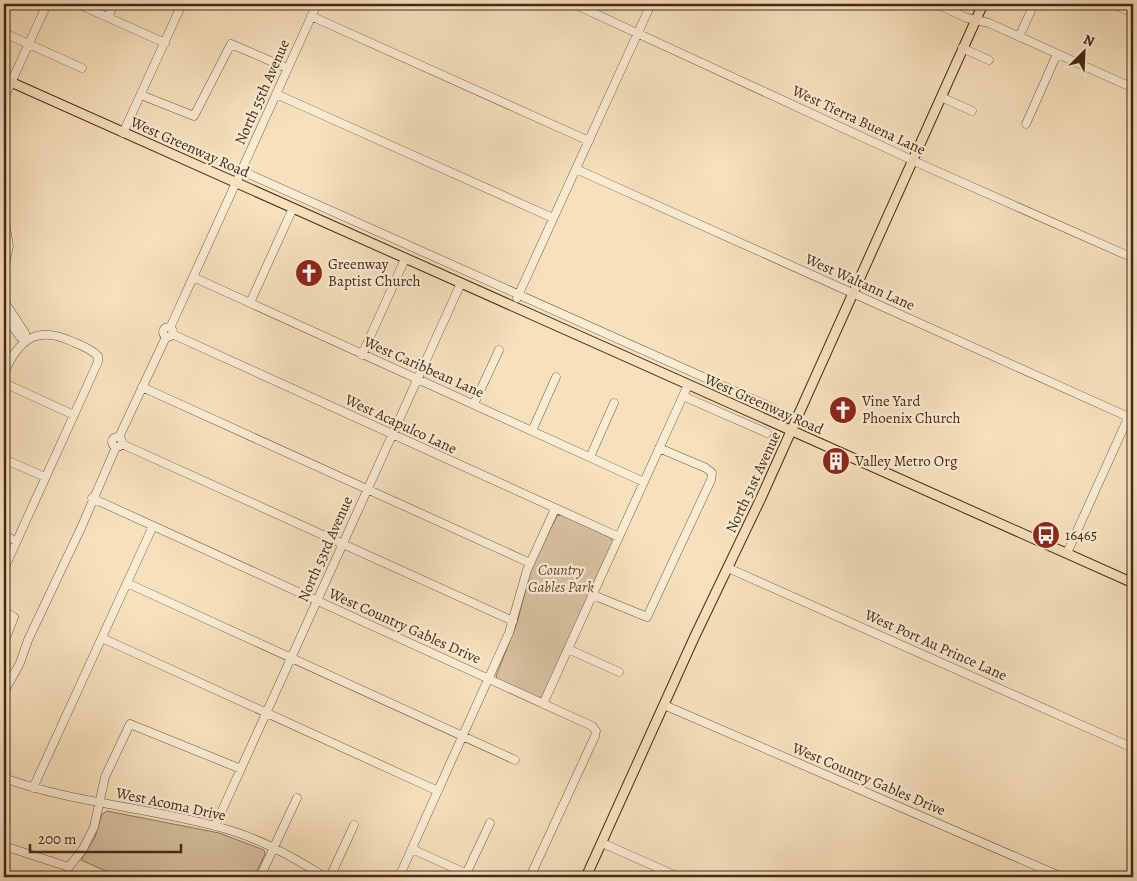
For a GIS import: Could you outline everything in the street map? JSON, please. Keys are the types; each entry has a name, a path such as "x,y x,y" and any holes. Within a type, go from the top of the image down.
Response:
{"main road":[{"name":"North 51st Avenue","path":"586,877 791,431 983,4"},
{"name":"West Greenway Road","path":"7,80 1133,583"}],"street":[{"path":"4,98 7,80 28,44 47,4"},
{"path":"78,4 165,42"},
{"path":"108,17 114,4"},
{"path":"124,132 182,4"},
{"name":"North 55th Avenue","path":"4,692 20,662 72,542 80,518 119,443 142,387 169,333 317,4"},
{"name":"West Tierra Buena Lane","path":"574,4 1133,258"},
{"path":"513,307 651,4"},
{"path":"936,4 1019,37 1133,88"},
{"path":"1019,37 1034,4"},
{"path":"1114,4 1133,13"},
{"path":"311,16 588,141"},
{"path":"4,33 82,68"},
{"path":"141,95 194,116 230,44 287,68"},
{"path":"962,48 989,60"},
{"path":"1026,124 1057,54"},
{"path":"276,94 554,218"},
{"path":"940,97 972,111"},
{"name":"West Waltann Lane","path":"576,169 1131,418"},
{"name":"West Greenway Road","path":"252,175 775,410"},
{"path":"250,303 293,208"},
{"path":"4,216 8,246 4,270"},
{"path":"365,241 370,229"},
{"path":"362,354 405,259"},
{"name":"West Caribbean Lane","path":"193,277 644,482"},
{"name":"North 53rd Avenue","path":"215,826 461,283"},
{"path":"4,301 13,322"},
{"path":"4,313 25,333 25,341"},
{"name":"West Acapulco Lane","path":"169,333 619,537"},
{"path":"4,373 16,349 25,341 46,334 57,335 93,351 98,356 98,362 4,569"},
{"path":"474,404 499,350"},
{"path":"658,372 663,360"},
{"path":"532,431 556,377"},
{"path":"4,383 74,415"},
{"path":"543,704 688,385"},
{"path":"142,387 530,563"},
{"name":"West Greenway Road","path":"683,396 767,433"},
{"path":"590,457 614,403"},
{"path":"1067,553 1131,418 1133,407"},
{"path":"119,443 514,622"},
{"path":"593,595 647,618 711,480 712,473 706,468 660,448"},
{"path":"4,459 45,477"},
{"name":"West Country Gables Drive","path":"92,498 592,726 596,731 530,877"},
{"path":"399,877 514,622 530,563 555,509"},
{"path":"33,788 153,526"},
{"path":"4,535 16,541"},
{"name":"West Port Au Prince Lane","path":"728,568 1133,748"},
{"path":"127,583 515,760"},
{"path":"4,611 14,617 4,643"},
{"path":"102,638 438,791"},
{"path":"568,650 618,672"},
{"name":"West Country Gables Drive","path":"664,705 1062,877"},
{"path":"4,846 69,867 83,848 94,827 105,777 130,724 241,768"},
{"name":"West Acoma Drive","path":"4,778 33,788 99,804 215,826 274,847 325,877"},
{"path":"260,877 297,798"},
{"path":"412,849 470,876 490,823"},
{"path":"330,877 354,825"},
{"path":"602,843 679,877"}],"green space":[{"name":"Country Gables Park","path":"562,515 611,538 613,542 540,698 498,680 496,676 517,623 532,566 557,516"},
{"path":"107,811 219,833 264,850 265,854 254,877 119,877 81,860 95,837 102,814"}],"place":[{"name":"Greenway Baptist Church","path":"309,273"},
{"name":"Vine Yard Phoenix Church","path":"843,410"},
{"name":"Valley Metro Org","path":"836,461"},
{"name":"16465","path":"1046,535"}]}
